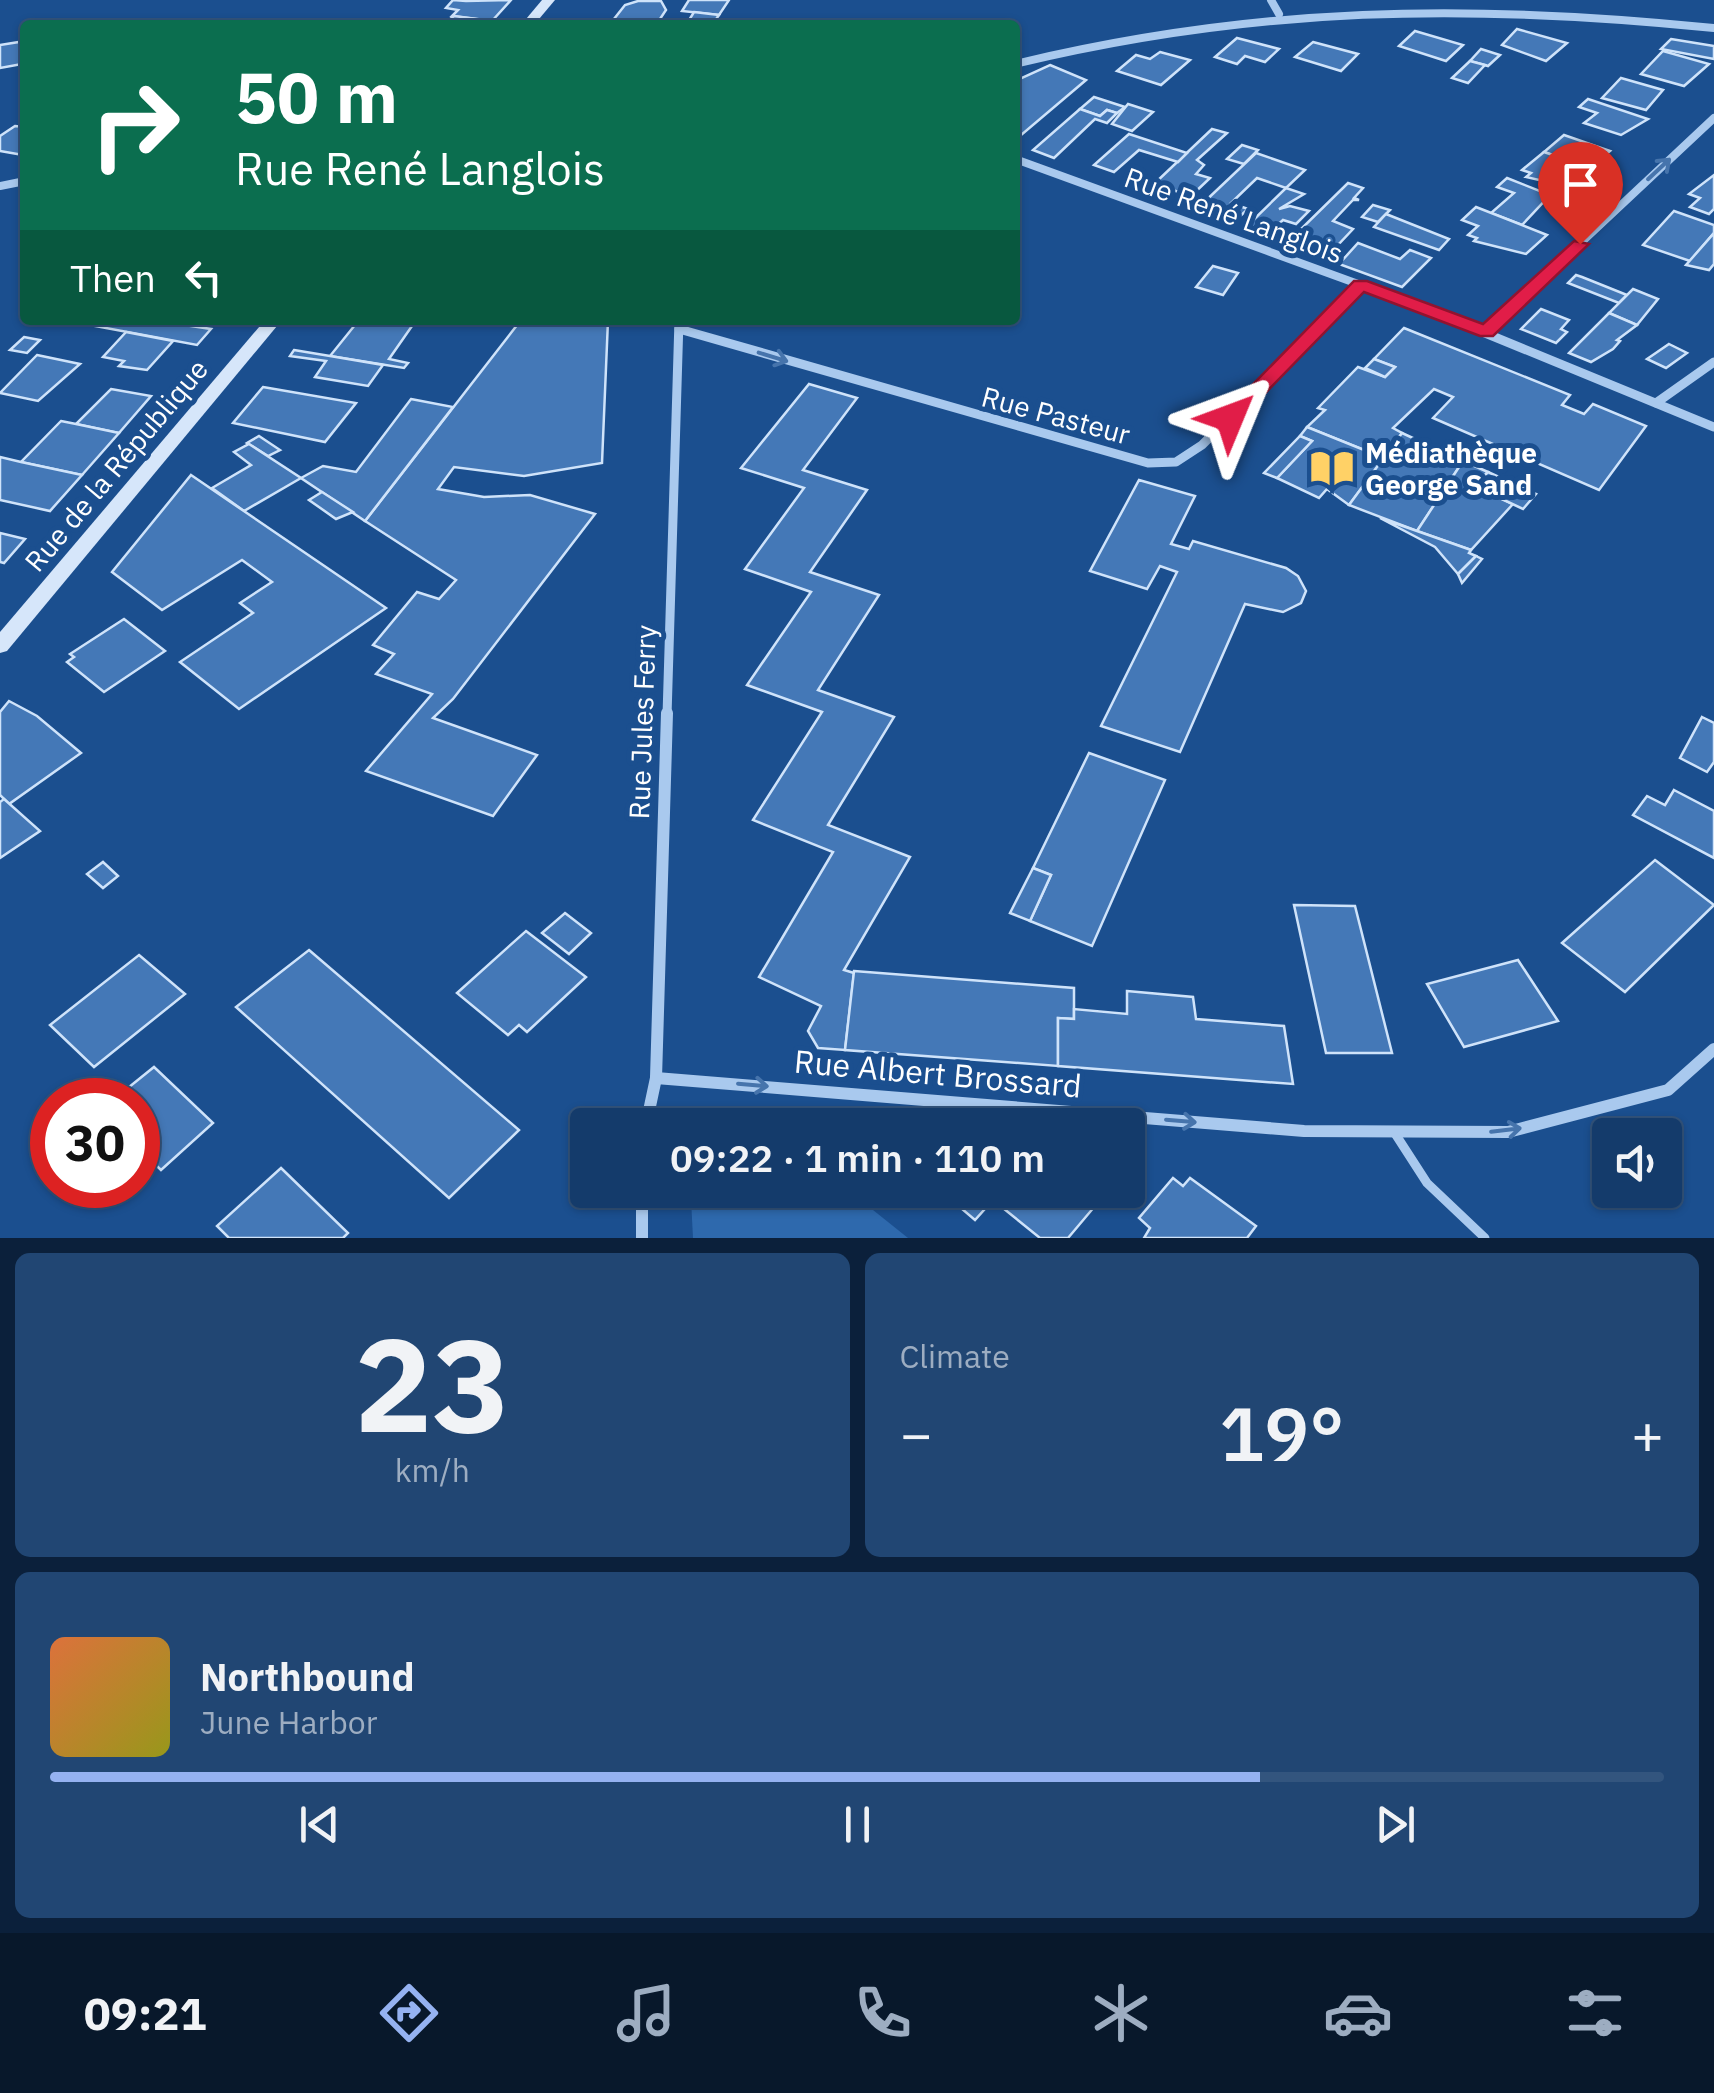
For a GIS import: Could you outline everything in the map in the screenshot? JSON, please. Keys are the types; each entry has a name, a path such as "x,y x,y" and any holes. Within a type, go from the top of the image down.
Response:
{"main road":[{"path":"531,20 549,0"},
{"name":"Rue de la République","path":"0,646 270,325"}],"street":[{"path":"1271,0 1279,14"},
{"path":"1020,63 1139,31 1279,14 1440,8 1571,10 1714,28"},
{"path":"1486,332 1714,118"},
{"name":"Rue René Langlois","path":"1020,161 1486,332 1714,427"},
{"name":"Rue Pasteur","path":"679,325 1066,442 1148,463 1176,462 1202,445 1361,285"},
{"name":"Rue Jules Ferry","path":"650,1108 656,1078 679,325"},
{"path":"1656,403 1714,362"},
{"name":"Rue Albert Brossard","path":"656,1078 1396,1135 1508,1132 1668,1090 1714,1049"},
{"path":"642,1208 642,1238"}],"lane":[{"path":"1396,1135 1427,1182 1485,1238"}],"shaded area":[{"path":"691,1208 870,1208 908,1238 693,1238"}],"building":[{"path":"453,0 511,0 493,20 452,16 458,10 446,8"},
{"path":"689,0 729,0 719,15 682,11"},
{"path":"661,1 666,10 659,20 613,20 625,5"},
{"path":"694,12 719,15 716,20 689,20"},
{"path":"454,16 484,20 449,20"},
{"path":"1517,29 1567,43 1546,61 1502,45"},
{"path":"1415,31 1463,45 1446,61 1399,46"},
{"path":"1237,38 1279,49 1265,62 1245,56 1237,64 1215,57"},
{"path":"1671,39 1714,46 1714,59 1661,49"},
{"path":"19,42 20,64 0,68 0,45"},
{"path":"1313,42 1358,54 1341,71 1295,57"},
{"path":"1481,49 1500,55 1488,66 1470,61"},
{"path":"1663,51 1709,64 1684,86 1641,74"},
{"path":"1160,52 1190,60 1161,85 1117,71 1136,55 1150,59"},
{"path":"1470,61 1485,65 1468,83 1452,78"},
{"path":"1050,65 1086,80 1020,136 1020,79"},
{"path":"1621,78 1663,90 1646,110 1602,98"},
{"path":"1094,97 1125,107 1117,113 1107,110 1100,116 1080,109"},
{"path":"1588,99 1648,119 1621,135 1584,123 1597,113 1579,107"},
{"path":"1128,104 1153,112 1132,131 1112,124"},
{"path":"1080,109 1100,116 1107,110 1117,113 1107,123 1095,119 1054,158 1033,150"},
{"path":"20,126 20,154 0,151 0,136"},
{"path":"1212,129 1227,133 1197,160 1204,165 1196,174 1210,178 1191,196 1154,184"},
{"path":"1129,134 1187,153 1178,162 1139,150 1114,172 1094,165"},
{"path":"1564,135 1610,151 1590,168 1544,152"},
{"path":"1242,145 1258,150 1244,164 1227,159"},
{"path":"1544,152 1590,168 1569,187 1526,177 1531,173 1522,170"},
{"path":"1256,153 1305,170 1286,188 1257,178 1231,203 1248,209 1238,218 1199,207"},
{"path":"1714,175 1714,209 1709,214 1690,207 1700,198 1689,194"},
{"path":"1507,178 1550,195 1522,225 1491,213 1514,193 1497,187"},
{"path":"1348,183 1363,188 1354,198 1359,200 1353,200 1333,221 1353,229 1336,247 1297,233"},
{"path":"1286,188 1304,194 1279,209 1290,206 1309,211 1296,224 1283,220 1269,233 1248,225"},
{"path":"1373,205 1390,210 1378,222 1362,217"},
{"path":"1476,207 1547,235 1526,254 1474,241 1477,238 1468,235 1478,226 1462,220"},
{"path":"1674,211 1714,225 1714,233 1690,261 1643,245"},
{"path":"1386,214 1449,239 1439,250 1374,227"},
{"path":"1714,233 1714,264 1709,270 1686,265"},
{"path":"1358,243 1400,259 1410,250 1431,258 1402,287 1339,264"},
{"path":"1213,266 1238,273 1223,295 1196,287"},
{"path":"1576,275 1627,295 1619,303 1568,283"},
{"path":"1633,289 1658,299 1637,325 1609,313"},
{"path":"1541,309 1569,320 1561,329 1567,332 1556,343 1521,329"},
{"path":"1609,313 1637,325 1617,340 1620,341 1613,349 1591,362 1569,353"},
{"path":"184,325 211,329 197,345 95,326"},
{"path":"355,325 412,326 389,359 408,363 404,368 330,356"},
{"path":"517,325 608,325 602,463 524,476 454,467 438,489 484,497 530,495 595,514 453,699 433,718 537,755 493,816 366,771 432,694 376,674 394,654 373,645 417,592 439,599 456,580 365,521"},
{"path":"1404,328 1570,395 1562,405 1584,414 1593,404 1646,426 1599,490 1433,418 1453,397 1434,389 1393,428 1402,433 1384,458 1307,427 1325,410 1318,408 1358,367 1385,377 1395,367 1374,359"},
{"path":"126,332 173,341 147,370 119,366 124,361 103,357"},
{"path":"24,337 40,340 27,353 10,350"},
{"path":"1669,344 1687,353 1666,368 1647,359"},
{"path":"294,350 383,365 368,386 315,377 326,361 290,356"},
{"path":"37,355 80,364 38,401 0,393"},
{"path":"1374,359 1395,367 1385,377 1365,368"},
{"path":"809,384 857,398 803,470 867,490 810,572 879,595 818,690 894,717 828,825 910,857 844,970 854,973 845,1050 818,1048 808,1031 821,1006 759,977 833,852 753,820 822,712 747,685 811,592 745,569 804,488 741,468"},
{"path":"263,387 356,403 325,442 233,423"},
{"path":"111,389 151,396 119,433 76,424"},
{"path":"411,399 453,407 365,521 301,478 323,466 356,472"},
{"path":"61,421 119,433 82,475 21,462"},
{"name":"Médiathèque George Sand","path":"1307,427 1384,458 1349,505 1327,489 1319,498 1277,478 1312,441 1300,436"},
{"path":"1402,433 1463,461 1417,531 1349,505"},
{"path":"259,436 280,450 268,456 247,443"},
{"path":"1300,436 1312,441 1277,478 1264,473"},
{"path":"249,444 301,478 244,511 212,488 251,465 234,452"},
{"path":"0,457 82,475 50,511 0,500"},
{"path":"1463,461 1488,472 1474,486 1513,504 1471,550 1417,531"},
{"path":"1488,472 1536,494 1523,509 1474,486"},
{"path":"191,475 386,608 239,709 180,662 253,613 240,603 272,582 242,560 162,610 112,572"},
{"path":"1139,480 1195,496 1171,544 1189,549 1193,541 1286,568 1298,576 1306,591 1301,603 1283,612 1245,604 1180,752 1101,726 1177,572 1160,566 1147,589 1090,571"},
{"path":"322,492 353,512 336,519 309,500"},
{"path":"1380,518 1471,550 1469,553 1476,556 1458,574 1435,547"},
{"path":"0,533 25,539 4,563 0,562"},
{"path":"1476,556 1482,559 1462,583 1458,574"},
{"path":"124,619 165,651 104,692 67,662 74,657 70,654"},
{"path":"9,701 37,716 81,753 9,804 0,795 0,712"},
{"path":"1702,717 1714,723 1714,762 1707,772 1680,758"},
{"path":"1089,753 1165,780 1092,946 1030,921 1051,875 1033,868"},
{"path":"1674,790 1714,811 1714,858 1633,815 1647,796 1665,805"},
{"path":"4,799 40,831 0,858 0,802"},
{"path":"1655,860 1714,905 1625,992 1562,943"},
{"path":"103,862 118,876 103,888 87,874"},
{"path":"1033,868 1051,875 1030,921 1010,913"},
{"path":"1294,905 1355,906 1392,1053 1326,1053"},
{"path":"565,913 591,933 569,954 542,933"},
{"path":"526,931 586,977 527,1032 519,1025 508,1035 457,993"},
{"path":"309,950 519,1130 449,1198 236,1007"},
{"path":"139,955 185,994 94,1067 50,1025"},
{"path":"1518,960 1558,1021 1464,1047 1427,984"},
{"path":"854,971 1074,988 1074,1019 1058,1018 1058,1066 845,1050"},
{"path":"1127,991 1193,997 1196,1019 1284,1026 1293,1084 1058,1066 1058,1018 1074,1019 1074,1009 1127,1014"},
{"path":"154,1067 213,1123 161,1170 160,1078 140,1078"},
{"path":"281,1168 348,1233 343,1238 229,1238 217,1226"},
{"path":"1173,1178 1183,1186 1190,1178 1256,1226 1247,1238 1144,1238 1150,1228 1139,1218"},
{"path":"961,1208 986,1208 975,1220"},
{"path":"1003,1208 1093,1208 1068,1238 1040,1238"}],"place":[{"name":"Médiathèque George Sand","path":"1332,468"}],"route":[{"path":"1230,418 1361,285 1486,332 1580,244"}]}
